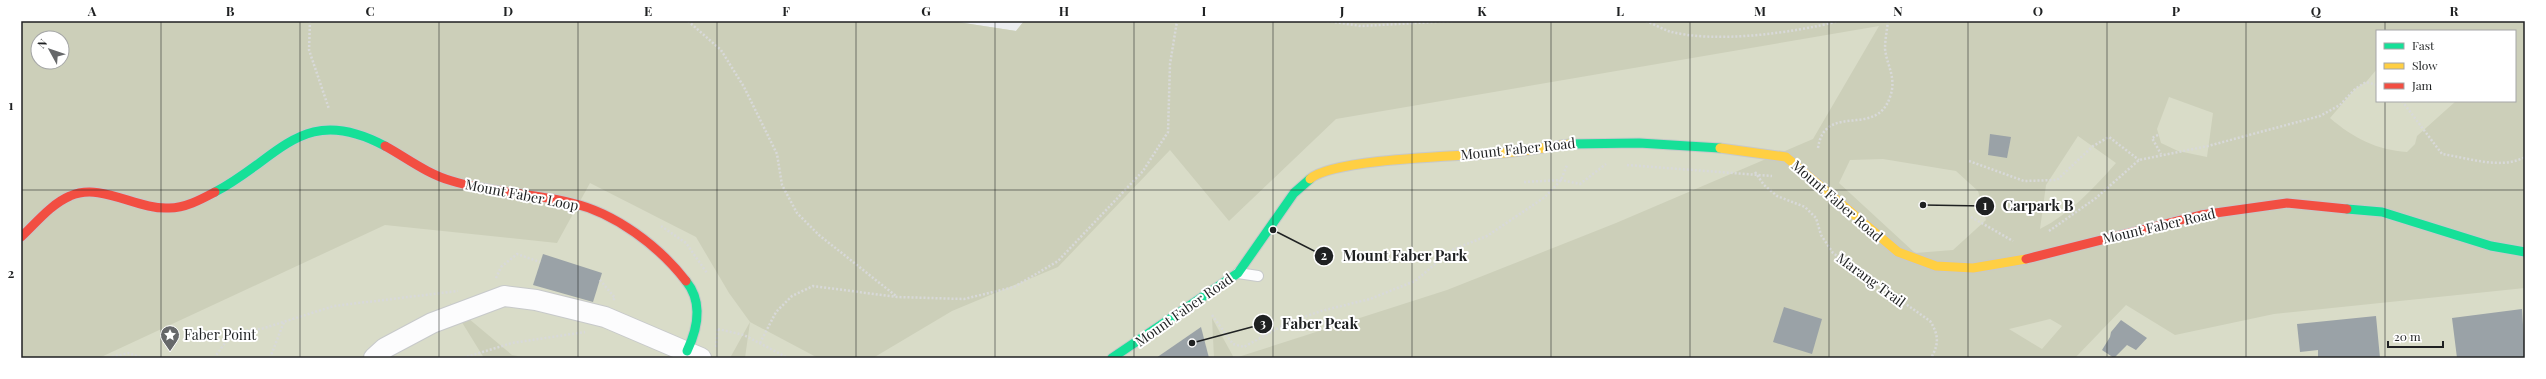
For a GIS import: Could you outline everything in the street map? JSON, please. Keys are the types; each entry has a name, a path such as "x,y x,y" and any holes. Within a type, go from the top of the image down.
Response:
{"street":[{"name":"Mount Faber Loop","path":"21,237 62,200 73,195 96,193 153,209 170,210 186,205 236,180 293,139 323,129 355,131 450,181 574,203 605,215 656,250 681,274 696,299 697,325 701,354"},
{"name":"Mount Faber Road","path":"1112,358 1127,350 1238,273 1294,193 1312,177 1333,168 1506,153 1576,143 1639,143 1742,149 1786,157 1867,228 1898,252 1936,266 1974,268 2013,262 2200,215 2286,203 2382,212 2491,246 2525,252"},
{"path":"374,358 385,348 432,323 504,296 536,300 605,317 701,354"}],"lane":[{"path":"1238,273 1258,276"}],"path":[{"path":"310,21 309,50 329,109"},
{"path":"688,21 721,50 744,87 776,154 782,186 796,213 819,235 897,297"},
{"path":"760,343 776,312 792,296 813,286 897,297 964,299 1014,287 1058,261 1143,171 1168,132 1170,64 1177,21"},
{"path":"1327,21 1361,26 1452,21"},
{"path":"1646,21 1668,31 1704,36 1786,32 1839,21"},
{"path":"1818,148 1821,137 1828,127 1835,123 1873,118 1883,109 1890,98 1893,85 1892,71 1886,49 1888,21"},
{"path":"2047,232 2096,198 2139,160 2161,154 2208,146 2320,116 2340,105 2366,82 2376,85"},
{"path":"2403,102 2442,154 2502,164 2514,163 2525,158"},
{"path":"324,110 329,109 336,112"},
{"path":"2158,135 2152,138 2161,154"},
{"path":"1969,161 2024,181 2057,180 2092,146 2109,137 2139,160"},
{"path":"1524,182 1560,180 1580,184 1607,163 1615,164"},
{"name":"Marang Trail","path":"1623,164 1757,175 1764,185 1777,196 1804,207 1816,218 1821,235 1833,253 1930,321 1938,338 1937,347 1931,358"},
{"path":"1208,309 1233,344 1244,347 1250,345 1287,323 1321,311 1370,300 1415,281 1452,250 1487,236 1545,197 1560,180"},
{"path":"1971,217 2017,243"},
{"path":"655,222 686,243 708,277"},
{"path":"494,281 501,267 517,254 540,262"},
{"path":"214,358 224,343 239,331 261,329 334,306 463,291"},
{"path":"270,358 284,322"},
{"path":"701,354 718,329 717,322"},
{"path":"718,329 744,335 788,358"},
{"path":"463,358 512,342 555,335 576,335"},
{"path":"108,358 120,353 132,354 143,358"}],"green space":[{"path":"21,21 951,21 1016,31 1024,21 2525,21 2525,358 21,358"},
{"path":"21,21 951,21 1016,31 1024,21 2525,21 2525,288 2274,314 2175,335 2126,305 2075,358 1235,358 1447,290 1616,223 1813,139 1879,26 1336,119 1229,221 1170,150 1058,267 952,311 873,358 818,358 750,322 729,293 696,237 590,183 557,243 385,225 99,358 21,358","holes":["2169,97 2213,113 2207,157 2178,151 2161,143 2157,129","2078,136 2116,163 2072,208 2062,216 2040,229 2046,185","1883,159 1956,171 1978,191 1986,220 1953,250 1915,253 1839,183 1850,160","2050,319 2062,326 2042,349 2009,329"]},
{"path":"450,303 512,355 529,358 484,358"},
{"path":"1212,318 1234,358 1214,358"},
{"path":"750,322 745,358 730,358"}],"building":[{"path":"1990,134 2011,137 2007,158 1988,155"},
{"path":"543,254 602,273 593,302 533,285"},
{"path":"1784,307 1822,319 1812,354 1773,342"},
{"path":"2522,309 2525,358 2457,358 2452,318"},
{"path":"2376,316 2380,358 2318,358 2318,350 2300,352 2297,324"},
{"path":"2121,320 2147,338 2136,350 2127,345 2114,358 2102,350 2110,337 2111,332"},
{"path":"1201,327 1209,358 1156,358"}],"traffic: fast":[{"path":"215,192 238,178 276,151 294,140 312,132 333,130 357,134 385,146"},
{"path":"1570,144 1639,143 1720,148"},
{"path":"1112,358 1238,273 1294,193 1310,179"},
{"path":"2347,209 2382,212 2491,246 2525,252"},
{"path":"686,281 695,298 697,306 696,324 687,351"}],"traffic: slow":[{"path":"1310,179 1323,172 1345,166 1372,162 1504,153 1570,144"},
{"path":"1720,148 1786,157 1898,252 1936,266 1973,268 2026,259"}],"traffic: jam":[{"path":"385,146 426,170 452,181 482,188 572,203 604,214 635,233 663,255 686,281"},
{"path":"21,237 56,204 70,196 82,193 94,192 107,194 144,205 175,208 198,201 215,192"},
{"path":"2026,259 2201,215 2287,203 2347,209"}],"place":[{"name":"Carpark B","path":"1923,205"},
{"name":"Mount Faber Park","path":"1273,230"},
{"name":"Faber Peak","path":"1192,343"},
{"name":"Faber Point","path":"170,352"}]}
